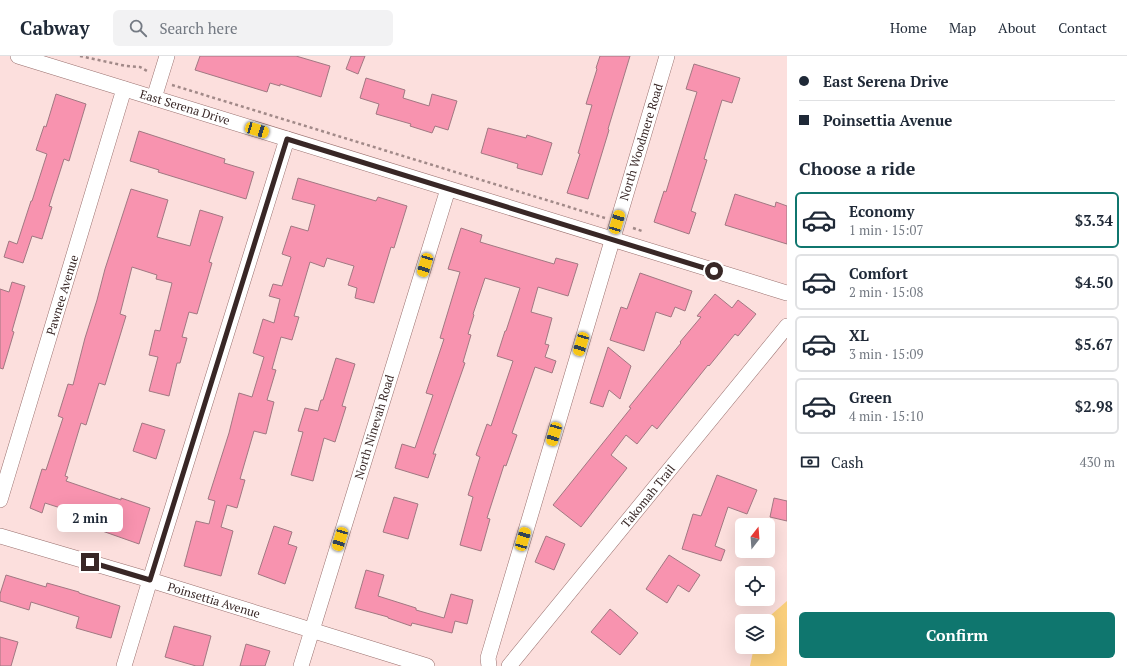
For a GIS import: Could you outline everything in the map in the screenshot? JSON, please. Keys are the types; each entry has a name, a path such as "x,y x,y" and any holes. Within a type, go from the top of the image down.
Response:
{"street":[{"name":"East Serena Drive","path":"18,56 787,293"},
{"path":"154,98 167,56"},
{"name":"North Woodmere Road","path":"489,666 488,658 667,56"},
{"name":"Pawnee Avenue","path":"0,500 124,89"},
{"path":"124,666 287,139"},
{"name":"North Ninevah Road","path":"301,666 448,189"},
{"name":"Takomah Trail","path":"510,666 787,326"},
{"name":"Poinsettia Avenue","path":"0,536 150,580 427,666"}],"path":[{"path":"80,56 126,66 140,67 148,71"},
{"path":"169,84 610,219"}],"shaded area":[{"path":"787,601 787,666 750,666 753,654 775,654 775,614 772,614"}],"building":[{"path":"200,56 296,56 330,66 321,97 280,84 280,86 270,83 267,92 195,70"},
{"path":"351,56 365,56 358,74 346,69"},
{"path":"600,56 630,56 588,199 567,193 580,154 578,153 592,105 586,104"},
{"path":"694,64 740,78 732,103 722,100 704,159 707,160 691,211 696,213 689,234 654,222 664,191 666,192 697,92 686,89"},
{"path":"366,78 405,90 403,98 429,106 432,94 457,101 448,130 435,126 432,133 410,126 411,124 376,114 379,104 360,98"},
{"path":"56,94 86,104 69,161 64,159 49,206 52,207 42,239 32,236 23,263 4,257 9,241 17,244 47,154 36,150 44,126 46,127"},
{"path":"488,128 526,138 527,135 552,143 542,175 517,168 518,164 481,153"},
{"path":"139,131 225,159 224,163 254,172 246,199 158,172 159,170 130,161"},
{"path":"298,178 376,201 378,197 407,206 394,248 391,247 374,303 355,298 357,288 348,285 354,266 327,258 324,267 310,262 294,316 299,317 292,340 281,337 272,369 276,370 267,400 274,402 266,434 254,431 240,479 245,480 237,508 227,505 221,527 233,531 221,576 184,566 196,521 209,524 215,501 208,499 229,433 239,393 252,397 264,357 253,353 263,319 274,323 280,299 269,296 273,284 282,286 291,257 282,254 291,226 308,231 315,205 292,199"},
{"path":"131,189 168,200 157,237 190,246 200,210 223,217 209,262 212,263 197,314 189,312 182,337 187,338 180,363 177,363 169,396 149,391 158,357 149,355 155,330 160,331 172,283 156,279 157,275 132,267 120,314 126,316 105,385 99,383 86,425 81,423 65,476 68,477 66,481 121,500 121,498 150,508 139,544 91,527 91,529 67,521 70,511 45,503 42,513 30,508 42,469 46,470 63,418 58,416 68,384 73,385 105,269"},
{"path":"735,194 775,207 776,202 787,206 787,244 725,225"},
{"path":"461,228 482,235 480,242 554,264 556,258 578,264 568,296 538,287 531,312 552,318 545,344 549,345 545,357 556,361 552,373 535,367 512,433 517,435 506,466 504,465 487,518 490,519 481,551 460,545 473,497 468,495 480,457 476,455 487,424 491,426 513,361 497,356 520,288 485,278 468,334 471,335 463,362 465,363 433,454 436,454 428,478 395,468 402,444 415,448 433,395 426,393 444,339 440,338 460,272 448,269"},
{"path":"640,273 692,291 685,311 675,307 671,317 656,312 644,351 610,340 621,307 627,309"},
{"path":"12,282 25,286 3,369 0,368 0,289 9,292"},
{"path":"715,294 732,308 738,300 756,314 738,336 735,334 709,366 708,365 657,429 652,425 637,444 626,435 611,455 627,468 581,527 553,505 631,408 629,407 701,317 697,316"},
{"path":"608,347 631,366 620,399 609,390 603,407 590,403"},
{"path":"336,358 355,364 342,406 346,407 335,442 324,438 313,481 291,475 303,432 298,431 305,408 318,411"},
{"path":"142,423 165,430 156,459 133,451"},
{"path":"717,475 757,490 747,514 728,507 715,546 725,550 721,561 682,549 693,514 701,516"},
{"path":"394,497 418,504 408,539 383,532"},
{"path":"774,498 787,501 787,521 770,517"},
{"path":"274,526 292,532 288,544 297,547 285,584 258,574"},
{"path":"546,536 565,544 554,570 535,562"},
{"path":"669,555 700,575 689,592 678,585 667,603 646,589"},
{"path":"366,570 384,575 378,596 416,608 416,610 444,618 451,594 473,600 467,624 455,621 452,633 412,623 411,626 388,617 355,608"},
{"path":"6,575 46,587 47,583 120,606 111,638 76,628 79,617 31,602 29,610 0,601 0,594"},
{"path":"610,609 638,633 620,655 591,632"},
{"path":"174,626 211,636 203,666 196,666 165,657"},
{"path":"0,637 18,642 11,666 0,666"},
{"path":"246,644 270,651 265,666 240,666"}],"route":[{"path":"90,562 150,580 287,139 714,271"}]}
